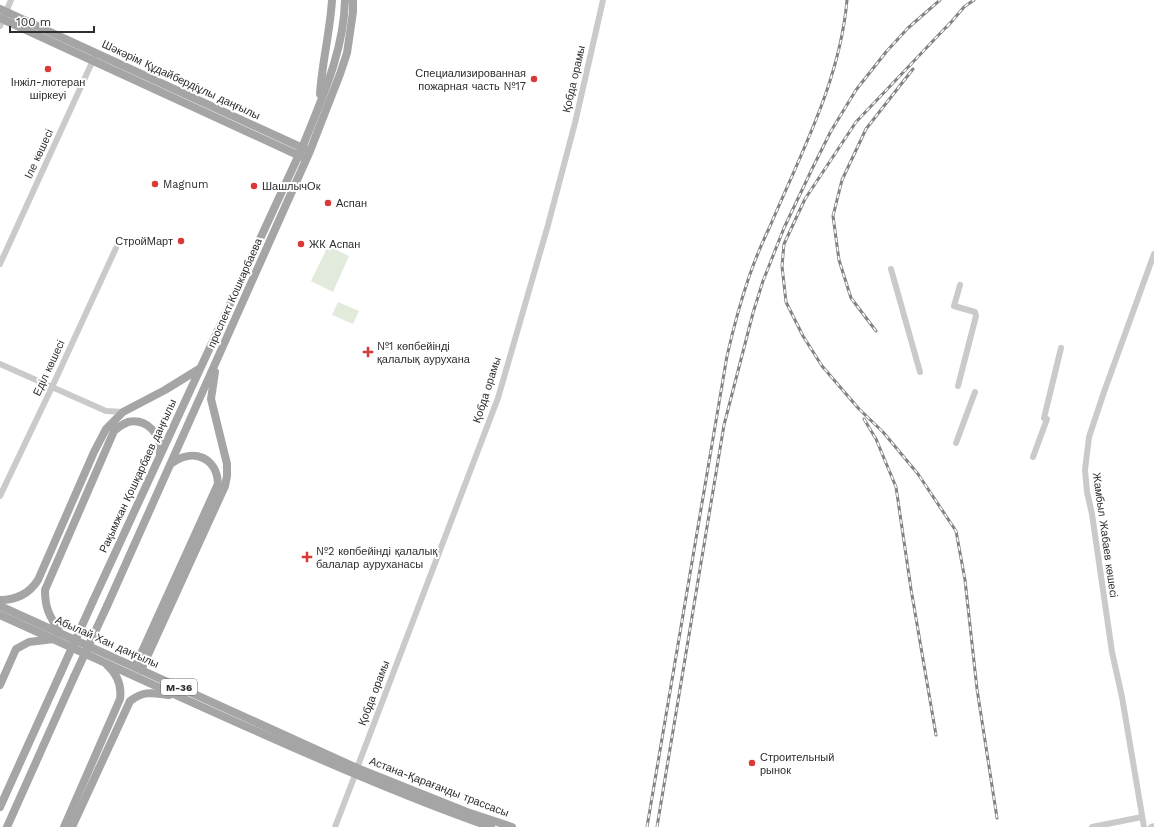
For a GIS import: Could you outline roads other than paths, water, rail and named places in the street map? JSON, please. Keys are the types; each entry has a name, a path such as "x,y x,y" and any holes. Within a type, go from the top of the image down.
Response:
{"main road":[{"path":"320,103 322,73 328,40 332,0"},
{"name":"Рақымжан Қошқарбаев даңғылы","path":"304,154 340,46 345,13 345,0"},
{"name":"Рақымжан Қошқарбаев даңғылы","path":"0,807 199,369 304,154 340,74 347,53 353,12 353,0"},
{"name":"Шәкәрім Құдайбердіұлы даңғылы","path":"2,17 95,57 304,154"},
{"name":"проспект Кошкарбаева","path":"172,462 304,154"},
{"path":"138,669 225,486 228,476 227,464 211,399 216,362"},
{"path":"0,600 8,600 25,594 33,588 38,580 94,452 106,429 123,412 165,390 199,369"},
{"path":"0,685 16,649 29,642 57,636 45,603 45,590 114,431 121,425 128,422 137,422 148,426 157,435 160,443 158,459"},
{"path":"7,827 172,462 185,456 197,455 209,462 214,468 218,484 138,669"},
{"name":"Абылай Хан даңғылы","path":"0,606 98,659 180,697 356,771"},
{"name":"Абылай Хан даңғылы","path":"0,615 57,636 138,669 356,771"},
{"path":"64,827 120,699 122,689 115,673 109,666 98,659"},
{"path":"72,827 130,701 139,694 150,692 180,697"},
{"name":"Астана-Қарағанды трассасы","path":"356,771 425,803 491,827"},
{"name":"Астана-Қарағанды трассасы","path":"356,771 512,827"}],"street":[{"path":"2,17 11,0"},
{"name":"Қобда орамы","path":"335,827 498,398 547,229 575,123 603,0"},
{"name":"Іле көшесі","path":"0,264 95,57"},
{"name":"Еділ көшесі","path":"0,496 116,248"},
{"name":"Жамбыл Жабаев көшесі","path":"1144,827 1122,697 1112,652 1092,514 1087,492 1085,470 1089,437 1147,269 1154,254"},
{"path":"891,269 920,372"},
{"path":"958,386 976,316 975,312 954,306 960,285"},
{"path":"1033,457 1046,418 1061,348"},
{"path":"0,364 106,411 123,412"},
{"path":"956,443 975,392"},
{"path":"1092,827 1142,817"}],"railway":[{"path":"647,827 729,346 746,287 762,243 807,142 828,87 837,58 847,0"},
{"path":"657,827 724,425 753,313 763,281 784,228 812,169 831,131 856,90 886,52 908,28 940,0"},
{"path":"947,27 964,7 974,0"},
{"path":"950,23 856,122 805,199 784,244 782,266 786,302 803,336 822,366 859,409 883,432 918,474 956,531 965,580 977,689 997,818"},
{"path":"876,331 851,298 839,260 833,216 842,180 866,129 913,69"},
{"path":"864,419 876,439 896,487 911,589 936,735"}],"place":[{"name":"Інжіл-лютеран шіркеуі","path":"48,69"},
{"name":"Специализированная пожарная часть №17","path":"534,79"},
{"name":"Magnum","path":"155,184"},
{"name":"ШашлычОк","path":"254,186"},
{"name":"Аспан","path":"328,203"},
{"name":"СтройМарт","path":"181,241"},
{"name":"ЖК Аспан","path":"301,244"},
{"name":"№1 көпбейінді қалалық аурухана","path":"368,352"},
{"name":"№2 көпбейінді қалалық балалар ауруханасы","path":"307,557"},
{"name":"Строительный рынок","path":"752,763"}]}
